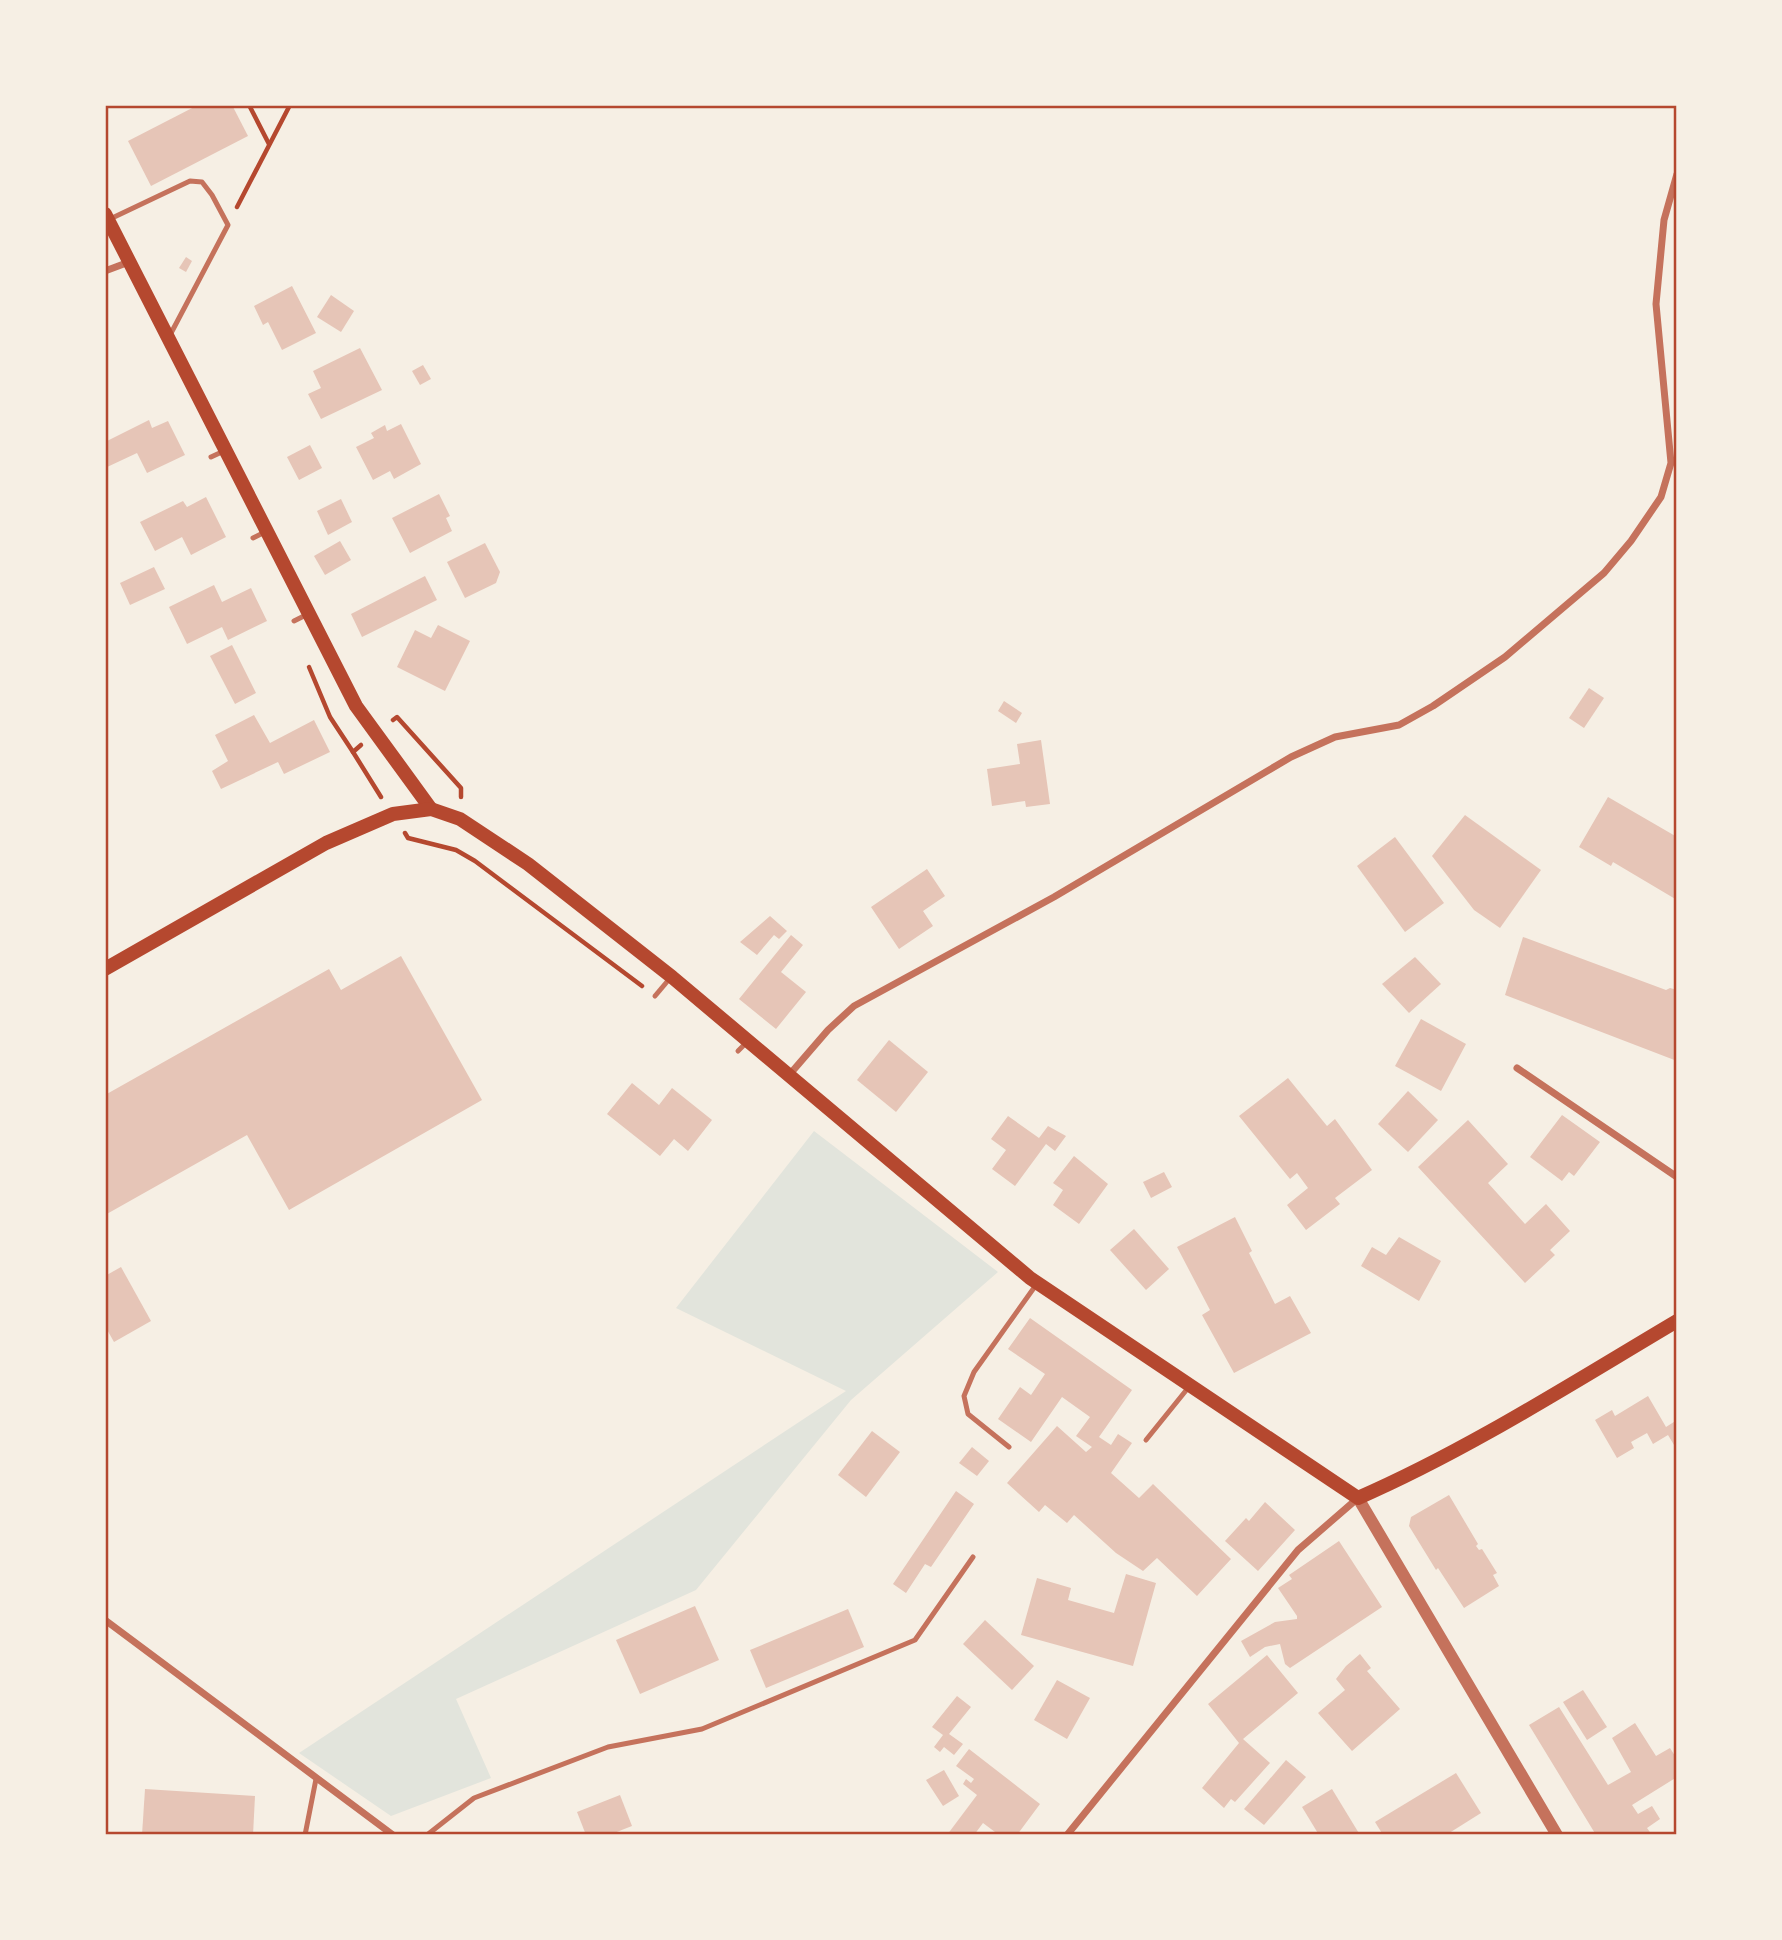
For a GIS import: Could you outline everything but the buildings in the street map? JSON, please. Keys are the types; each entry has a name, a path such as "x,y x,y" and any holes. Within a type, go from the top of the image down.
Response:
{"main road":[{"path":"106,217 225,450 259,535 308,614 356,706 431,809"},
{"path":"105,969 326,843 393,814 431,809 460,819 528,864 672,976 1038,1283 1358,1498 1397,1481 1506,1421 1677,1321"}],"street":[{"path":"790,1074 828,1030 854,1006 1054,897 1291,757 1335,737 1399,725 1433,706 1505,657 1604,573 1661,497 1674,464 1656,304 1664,220 1677,174"},
{"path":"105,271 129,262"},
{"path":"1517,1068 1677,1177"},
{"path":"1067,1835 1298,1550 1358,1498 1556,1835"},
{"path":"105,1620 391,1835"}],"lane":[{"path":"106,217 190,181 202,182 228,225 167,340"},
{"path":"211,457 225,450"},
{"path":"294,621 308,614"},
{"path":"655,996 672,976"},
{"path":"738,1051 749,1040"},
{"path":"1009,1447 968,1414 964,1396 974,1372 1038,1283"},
{"path":"1146,1440 1190,1385"},
{"path":"427,1835 474,1798 608,1747 702,1729 915,1640 973,1557"},
{"path":"305,1835 316,1779"}],"path":[{"path":"249,105 269,144"},
{"path":"228,225 290,105"},
{"path":"374,733 397,717 461,788 460,819"},
{"path":"353,752 408,838 456,850 475,861 655,996"}],"shaded area":[{"path":"814,1131 998,1272 851,1400 696,1590 456,1699 491,1778 391,1816 299,1753 846,1391 676,1308"}]}
